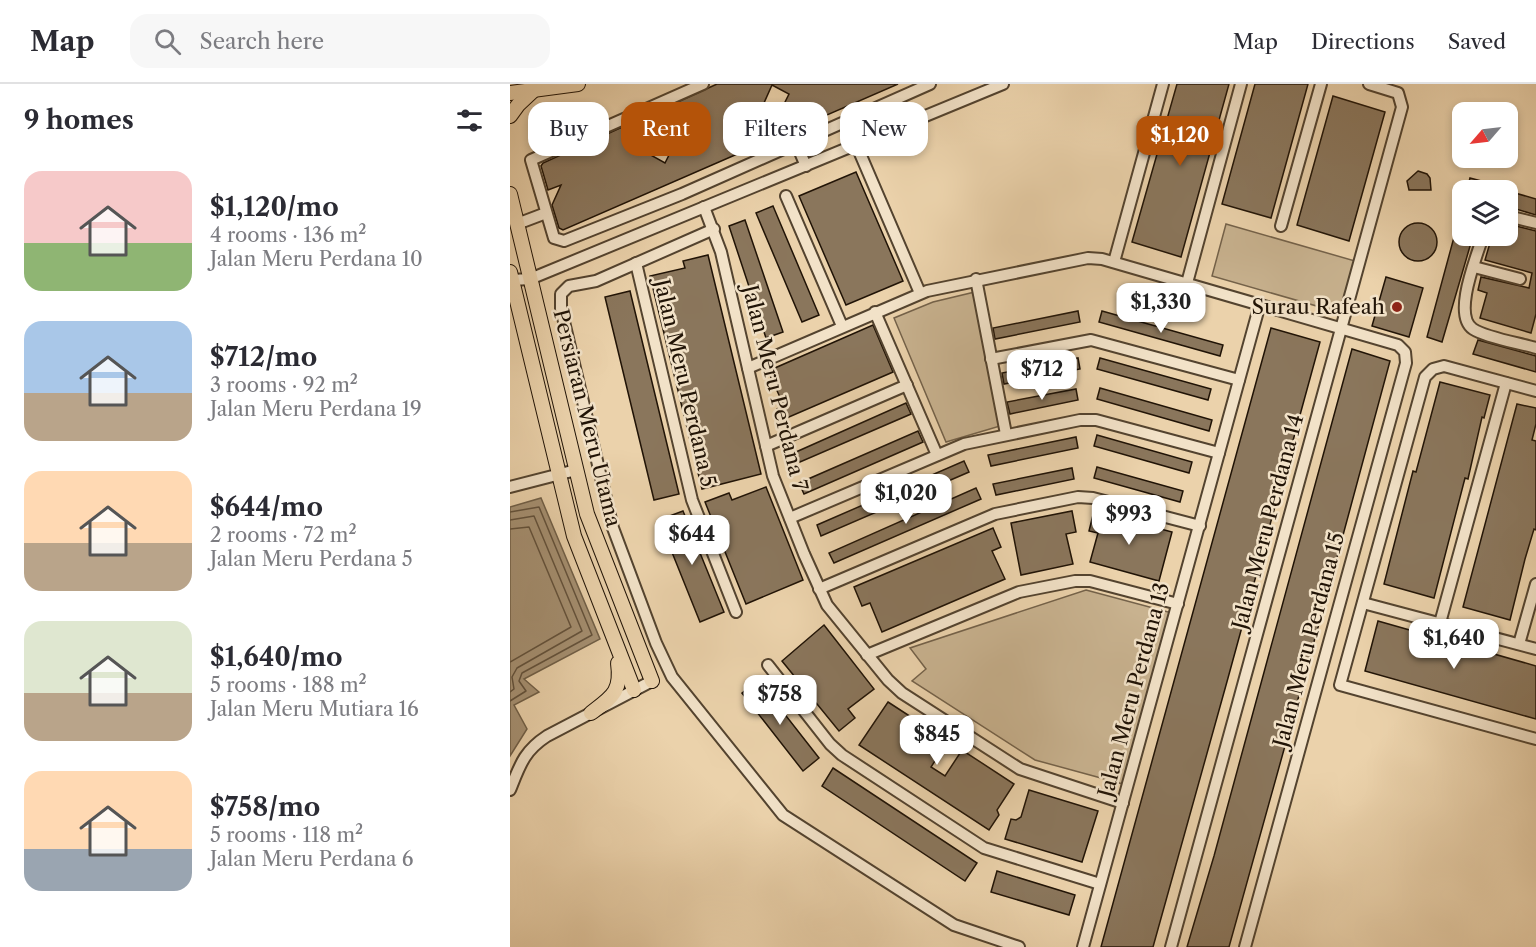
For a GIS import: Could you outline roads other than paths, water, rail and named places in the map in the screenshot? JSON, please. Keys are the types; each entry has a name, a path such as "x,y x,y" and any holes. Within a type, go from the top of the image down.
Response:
{"main road":[{"path":"510,93 578,84"},
{"path":"510,116 535,89"},
{"name":"Persiaran Meru Utama","path":"510,194 590,524 652,681"},
{"name":"Persiaran Meru Utama","path":"511,276 573,536 634,690"},
{"path":"591,713 611,698 619,685 615,643"}],"street":[{"path":"704,84 531,160 554,238 564,241 682,194 767,156"},
{"path":"828,129 930,84"},
{"path":"928,115 1003,84"},
{"path":"1114,262 1164,84"},
{"path":"1188,283 1241,84"},
{"path":"1281,226 1321,84"},
{"name":"Jalan Meru Perdana 14","path":"1171,947 1402,107 1398,93 1369,84"},
{"path":"511,276 530,279 840,151"},
{"path":"802,156 806,166"},
{"path":"861,156 920,293"},
{"path":"786,196 842,326"},
{"name":"Jalan Meru Perdana 7","path":"704,207 714,229 773,476 827,605 867,655 902,693 1020,769 1123,803"},
{"path":"517,224 546,213"},
{"path":"1518,218 1536,223"},
{"path":"714,229 596,280 569,286 561,294 561,309 613,528 656,643 672,677 783,815 954,925 1019,947"},
{"path":"1480,246 1464,303 1463,312 1469,326 1476,331 1536,348"},
{"path":"748,368 920,293 976,279 1088,258 1114,262 1341,329"},
{"name":"Jalan Meru Perdana 5","path":"636,263 692,500 736,612"},
{"path":"1474,267 1520,279"},
{"path":"976,279 1006,434"},
{"name":"Jalan Meru Perdana 13","path":"1083,947 1260,304"},
{"path":"876,312 937,455"},
{"name":"Jalan Meru Perdana 15","path":"1245,947 1406,363 1405,352 1398,345 1341,329"},
{"path":"991,359 1091,340 1239,380"},
{"path":"1536,391 1444,366 1433,369 1425,377 1340,685 1536,739"},
{"path":"1440,623 1506,383"},
{"path":"766,446 907,385"},
{"path":"790,518 973,441 1088,419 1219,453"},
{"path":"510,487 576,470"},
{"path":"819,589 995,514 1078,497 1093,498 1200,526"},
{"path":"867,655 1019,592 1075,581 1090,581 1178,604"},
{"path":"1519,644 1536,584"},
{"path":"1363,603 1536,649"},
{"path":"768,665 830,744 860,767 991,852 1101,885"},
{"path":"510,788 522,760 533,746 652,681"}],"water":[{"path":"541,498 600,639 524,679 539,692 514,705 527,729 510,756 510,507"}],"place":[{"name":"Surau Rafeah","path":"1397,307"}]}
